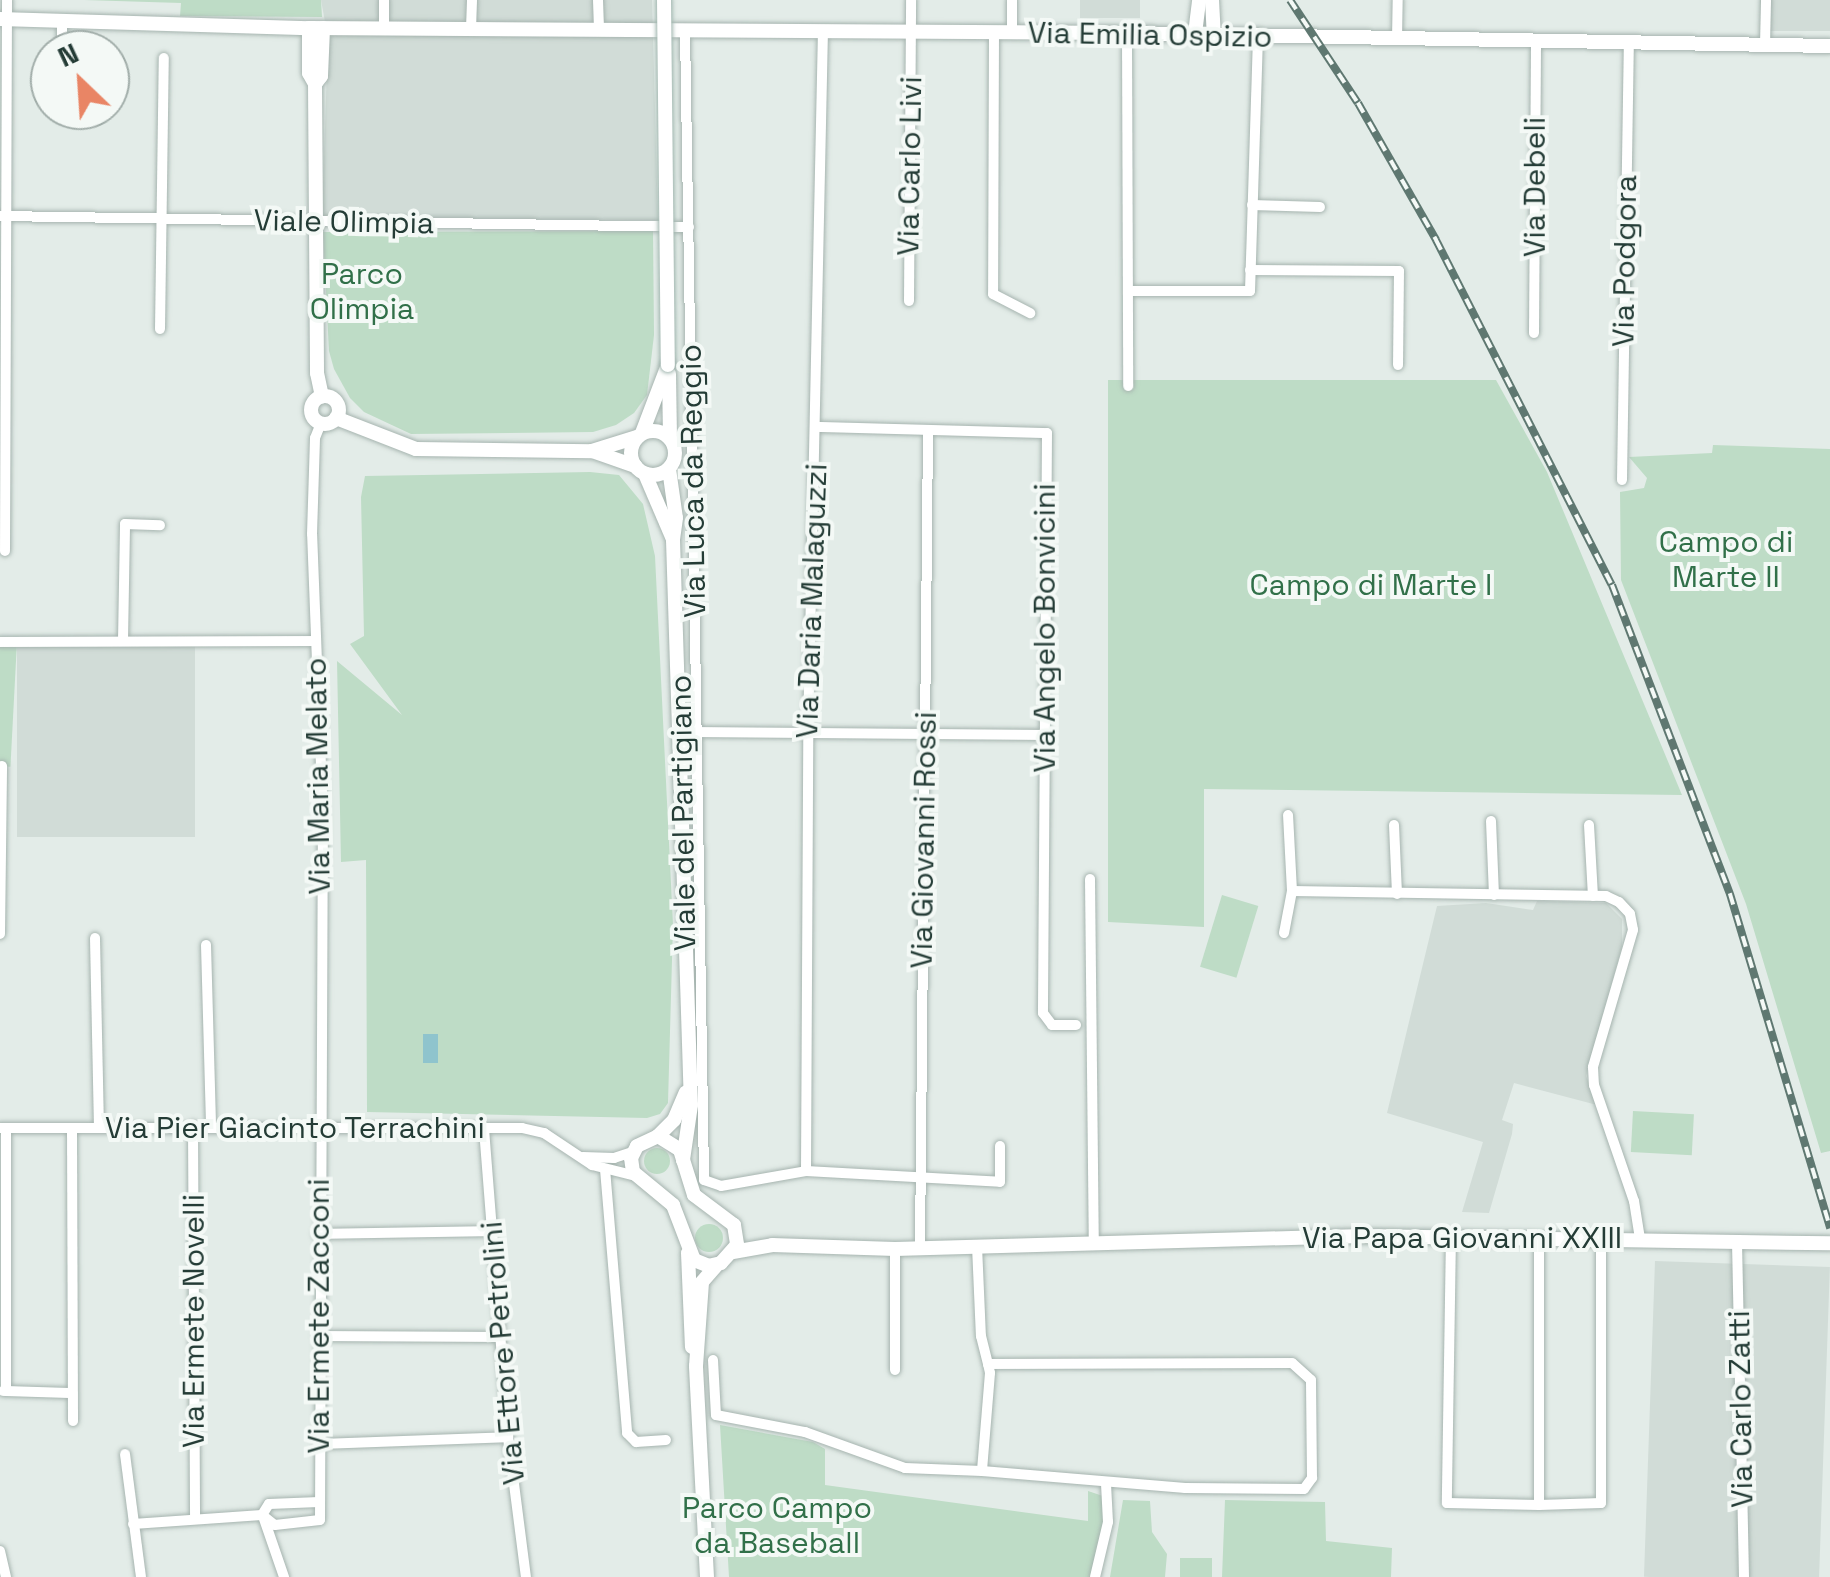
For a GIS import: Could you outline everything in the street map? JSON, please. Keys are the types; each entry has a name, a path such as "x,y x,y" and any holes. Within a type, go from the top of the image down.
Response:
{"main road":[{"name":"Viale del Partigiano","path":"664,0 668,364 670,438 676,457 669,469 676,518 690,1105 683,1160"},
{"path":"1195,34 1199,0"},
{"path":"1212,0 1214,34"},
{"name":"Via Emilia Ospizio","path":"3,20 316,28 1214,34 1830,46"},
{"path":"316,28 320,76 314,84 314,222 317,373 322,396"},
{"name":"Viale del Partigiano","path":"668,364 631,454 674,540"},
{"path":"322,396 336,400 329,421"},
{"path":"322,396 310,409 329,421 416,450 592,452 658,475 669,469"},
{"path":"592,452 657,431 670,438"},
{"name":"Viale del Partigiano","path":"633,1152 643,1140 658,1136 674,1120 688,1086"},
{"path":"658,1136 675,1144 694,1194 734,1225 738,1238 733,1252 702,1282 696,1366"},
{"path":"633,1152 636,1176 673,1205 682,1222 688,1254 687,1305 696,1366 707,1577"},
{"name":"Via Papa Giovanni XXIII","path":"734,1225 772,1245"},
{"name":"Via Papa Giovanni XXIII","path":"733,1252 772,1245 894,1249 1451,1236 1830,1243"},
{"path":"688,1254 704,1265 721,1262"}],"street":[{"path":"5,551 3,20 7,0"},
{"path":"384,0 384,28"},
{"path":"471,29 472,0"},
{"path":"598,0 599,30"},
{"name":"Via Carlo Livi","path":"909,301 912,0"},
{"path":"1012,0 1012,32"},
{"path":"1397,39 1398,0"},
{"path":"1765,45 1766,0"},
{"path":"62,21 62,30"},
{"name":"Via Luca da Reggio","path":"685,30 703,1172 711,1186 806,1171"},
{"name":"Via Daria Malaguzzi","path":"806,1171 808,734 823,31"},
{"path":"994,32 993,294 1030,313"},
{"path":"1127,33 1128,386"},
{"path":"1128,291 1250,292 1258,37"},
{"name":"Via Debeli","path":"1534,333 1536,40"},
{"name":"Via Podgora","path":"1622,480 1630,42"},
{"path":"160,329 164,58"},
{"path":"1252,206 1320,207"},
{"name":"Viale Olimpia","path":"3,216 689,228"},
{"path":"1250,270 1400,271 1398,365"},
{"name":"Via Maria Melato","path":"319,1130 323,818 312,534 315,438 329,421"},
{"name":"Via Angelo Bonvicini","path":"817,427 1046,433 1043,1013 1052,1025 1076,1025"},
{"name":"Via Giovanni Rossi","path":"920,1248 928,432"},
{"path":"123,641 125,524 160,525"},
{"path":"0,642 316,641"},
{"path":"697,732 1044,735"},
{"path":"0,934 2,766"},
{"path":"1284,933 1292,890 1288,815"},
{"path":"1491,821 1494,895"},
{"path":"1394,825 1397,894"},
{"path":"1588,825 1593,896"},
{"path":"1090,878 1094,1244"},
{"path":"1292,890 1593,896 1619,902 1633,922 1593,1067 1594,1085 1634,1201 1640,1239"},
{"path":"95,938 98,1128"},
{"path":"206,945 211,1128"},
{"name":"Via Ermete Novelli","path":"193,1126 196,1516"},
{"path":"3,1128 3,1391 72,1393"},
{"name":"Via Pier Giacinto Terrachini","path":"3,1128 536,1130 605,1169 636,1176"},
{"path":"72,1128 73,1421"},
{"name":"Via Ettore Petrolini","path":"484,1129 508,1437 526,1577"},
{"name":"Via Ermete Zacconi","path":"319,1130 319,1502"},
{"path":"806,1171 1000,1182 1000,1146"},
{"path":"582,1157 614,1158 633,1152"},
{"path":"605,1169 627,1433 636,1442 666,1440"},
{"path":"318,1234 492,1231"},
{"path":"1451,1236 1448,1503 1538,1505 1600,1503 1601,1238"},
{"path":"1538,1505 1539,1237"},
{"name":"Via Carlo Zatti","path":"1737,1242 1744,1577"},
{"path":"977,1246 981,1336 988,1364 990,1406 982,1471"},
{"path":"894,1249 895,1370"},
{"path":"318,1336 501,1337"},
{"path":"714,1360 716,1415 805,1432 905,1468 1106,1483 1304,1488 1312,1478 1311,1380 1292,1363 988,1364"},
{"path":"319,1444 508,1437"},
{"path":"125,1454 141,1577"},
{"path":"1095,1577 1108,1522 1106,1483"},
{"path":"133,1524 196,1516 262,1515 275,1524 320,1520 319,1502 269,1504 262,1515"},
{"path":"262,1515 284,1577"},
{"path":"0,1550 6,1577"}],"shaded area":[{"path":"321,0 652,0 658,220 322,218 328,38"},
{"path":"1080,0 1140,0 1140,18 1080,18"},
{"path":"1760,0 1830,0 1830,31 1760,31"},
{"path":"17,641 195,641 195,837 17,837"},
{"path":"1537,901 1606,903 1622,919 1622,947 1586,1076 1597,1105 1514,1083 1502,1120 1513,1124 1512,1134 1489,1213 1462,1212 1483,1142 1387,1113 1437,906 1486,903 1533,910"},
{"path":"1655,1261 1830,1267 1819,1577 1644,1577"}],"green space":[{"path":"84,0 321,0 322,17 180,16 181,3"},
{"name":"Parco Olimpia","path":"653,231 654,335 647,395 634,413 616,425 593,432 411,434 364,412 350,398 334,369 329,351 323,232"},
{"name":"Campo di Marte I","path":"1108,380 1496,380 1547,472 1682,795 1204,789 1204,927 1108,922"},
{"name":"Campo di Marte II","path":"1713,445 1830,449 1830,1151 1821,1153 1746,904 1621,580 1620,492 1644,488 1647,478 1629,457 1712,453"},
{"path":"590,472 619,475 643,504 655,556 673,925 668,1103 660,1114 647,1118 367,1112 366,860 341,862 337,661 402,715 350,644 364,636 361,497 365,476"},
{"path":"0,641 17,642 10,767 0,766"},
{"path":"1222,895 1258,906 1236,978 1200,967"},
{"path":"1633,1111 1694,1114 1692,1155 1631,1152"},
{"path":"657,1148 667,1151 667,1171 657,1174 647,1171 644,1161 647,1151"},
{"path":"709,1224 719,1228 723,1238 719,1248 709,1252 699,1248 695,1238 699,1228"},
{"name":"Parco Campo da Baseball","path":"720,1425 813,1442 825,1449 825,1485 1088,1521 1088,1491 1106,1497 1108,1522 1095,1577 729,1577"},
{"path":"1123,1500 1150,1501 1152,1532 1167,1554 1165,1577 1110,1577"},
{"path":"1225,1500 1325,1502 1326,1541 1392,1548 1391,1577 1222,1577"},
{"path":"1180,1558 1212,1558 1212,1577 1180,1577"}],"water":[{"path":"423,1034 438,1034 438,1063 423,1063"}],"railway":[{"path":"1290,0 1358,103 1436,240 1612,585 1730,894 1830,1228"}]}
